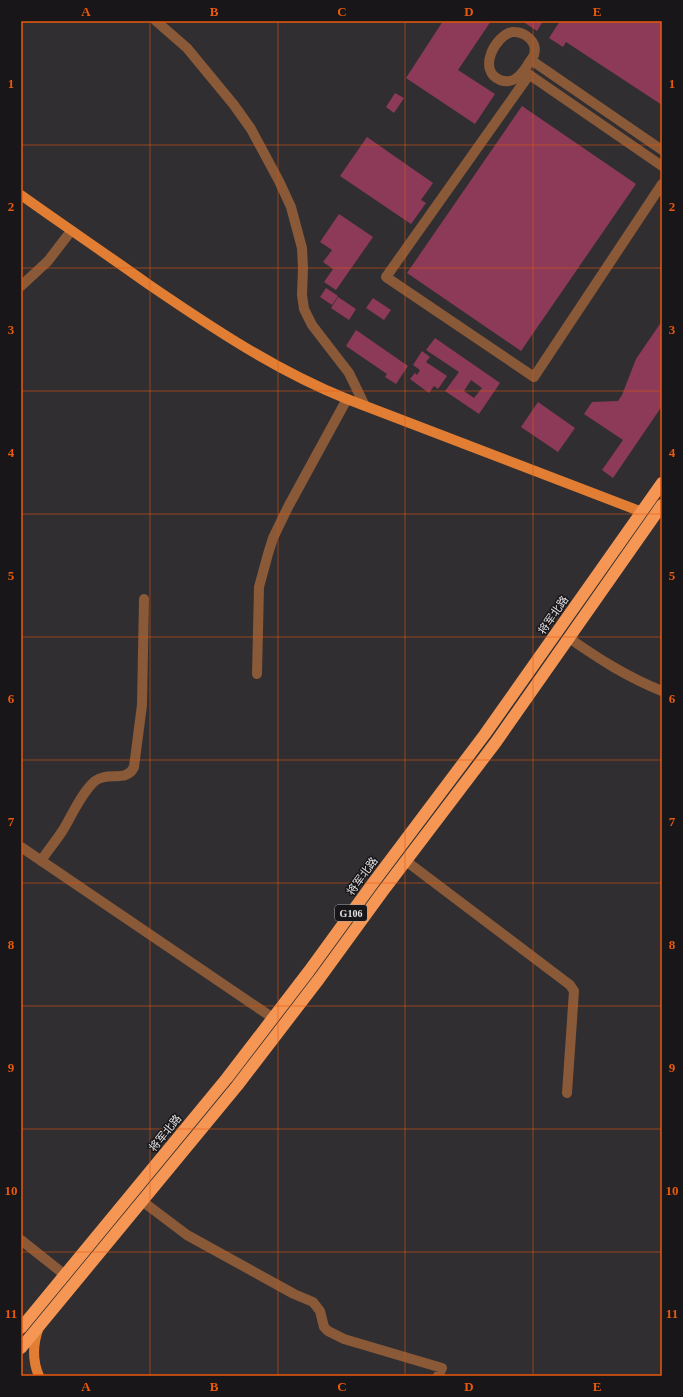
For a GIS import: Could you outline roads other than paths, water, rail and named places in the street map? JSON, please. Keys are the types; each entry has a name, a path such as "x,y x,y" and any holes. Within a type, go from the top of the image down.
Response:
{"highway":[{"name":"将军北路","path":"23,1324 227,1078 273,1018 485,734 662,483"},
{"name":"G106","path":"21,1348 242,1080 319,979 496,742 662,505"}],"main road":[{"path":"21,195 205,323 307,382 347,399 364,404 642,512"},
{"path":"39,1376 34,1353 36,1334 40,1325"}],"street":[{"path":"156,21 187,48 234,105 266,155 291,207 302,248 302,295 307,318 349,373 364,404"},
{"path":"527,73 509,81 499,79 492,73 489,58 503,36 512,32 517,32 526,35 532,42 534,46 534,56 531,60 527,73 386,277 534,377 662,184"},
{"path":"531,60 662,150"},
{"path":"527,73 662,166"},
{"path":"21,286 48,261 71,231"},
{"path":"257,674 259,587 269,549 288,507 347,399"},
{"path":"41,861 89,788 96,780 106,776 127,776 132,772 134,767 142,705 144,599"},
{"path":"569,638 607,664 632,678 662,691"},
{"path":"21,847 273,1018"},
{"path":"406,861 570,985 574,991 567,1093"},
{"path":"142,1201 187,1235 294,1294 313,1302 320,1311 324,1327 332,1334 344,1339 442,1368 438,1376"},
{"path":"21,1240 65,1275"}]}
